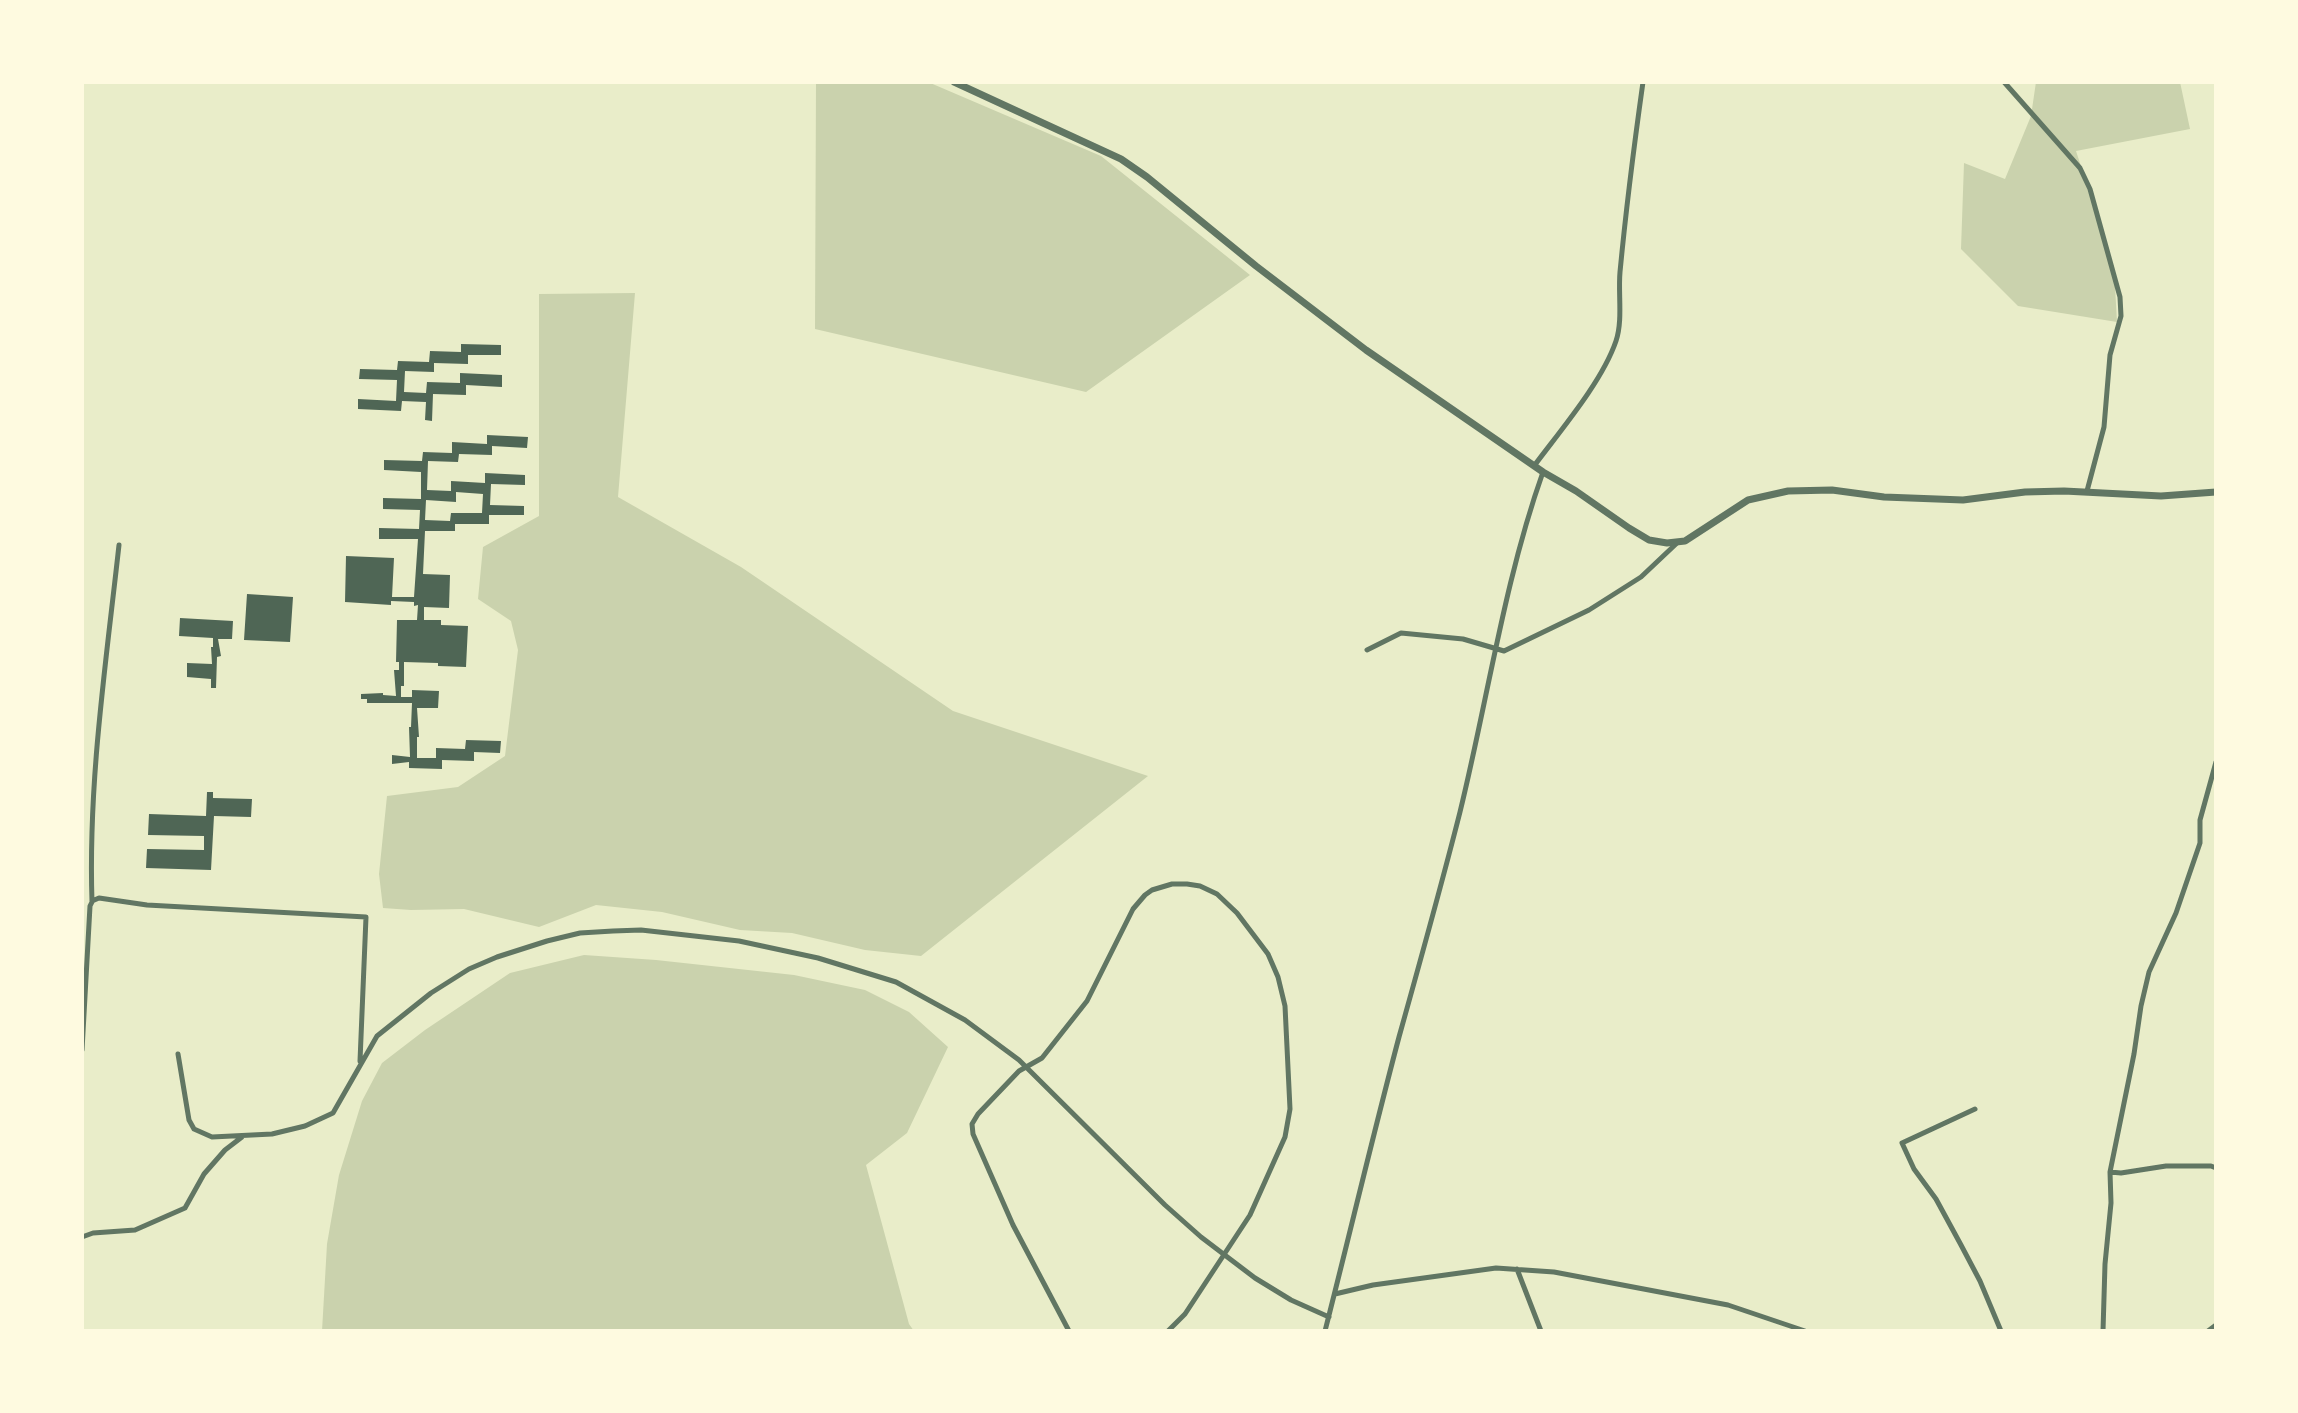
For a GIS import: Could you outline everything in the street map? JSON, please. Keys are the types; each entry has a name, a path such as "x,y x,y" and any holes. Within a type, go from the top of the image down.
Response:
{"street":[{"path":"954,82 1121,159 1356,342 1534,466 1650,540 1677,543 1685,541 1735,506 1748,500 1788,491 1832,490 1884,497 1963,500 2025,492 2087,491 2161,496 2216,492"},
{"path":"1534,466 1592,385 1617,338 1629,183 1643,82"},
{"path":"2004,82 2080,168 2090,189 2120,297 2121,316 2110,355 2104,427 2089,474 2087,491"},
{"path":"1325,1331 1399,1038 1461,808 1494,650 1530,509 1544,472"},
{"path":"1367,650 1401,633 1463,639 1504,651 1589,611 1641,577 1677,543"},
{"path":"82,1050 92,901 90,845 96,738 119,545"},
{"path":"2103,1331 2105,1264 2111,1203 2110,1172 2141,1006 2149,972 2176,913 2200,843 2200,820 2216,762"},
{"path":"1069,1331 1013,1225 972,1129 978,1114 1011,1079 1042,1058 1087,1001 1133,908 1152,890 1172,884 1187,884 1200,886 1216,894 1237,913 1268,954 1278,977 1285,1006 1290,1109 1285,1137 1250,1215 1185,1314 1168,1331"},
{"path":"92,901 99,898 147,905 366,917 360,1065"},
{"path":"178,1054 189,1120 194,1129 212,1137 289,1131 333,1113 377,1036 432,993 469,970 497,957 580,933 641,930 761,946 818,958 896,982 993,1038 1026,1067 1165,1205 1225,1255 1255,1278 1291,1300 1329,1317"},
{"path":"1975,1109 1902,1143 1914,1169 1936,1199 1968,1257 2001,1331"},
{"path":"82,1237 93,1233 135,1230 184,1209 204,1174 225,1150 243,1136"},
{"path":"2110,1172 2121,1173 2166,1166 2216,1168"},
{"path":"1335,1294 1417,1278 1496,1268 1517,1269 1554,1272 1728,1305 1805,1331"},
{"path":"1517,1269 1541,1331"},
{"path":"2208,1331 2216,1325"}],"green space":[{"path":"816,82 928,82 1101,156 1250,275 1086,392 815,329"},
{"path":"2036,82 2180,82 2190,129 2076,151 2114,268 2117,322 2018,306 1961,249 1964,163 2005,179 2031,116"},
{"path":"635,293 618,497 741,567 953,711 1148,776 921,956 865,950 792,933 740,930 662,912 596,905 539,927 464,909 383,908 379,874 387,796 458,787 505,756 518,650 511,621 478,599 483,547 539,516 539,294"},
{"path":"584,955 794,975 865,990 909,1012 948,1047 907,1133 866,1165 909,1324 914,1331 322,1331 327,1244 339,1175 362,1101 382,1063 425,1030 510,973"}],"building":[{"path":"461,344 501,345 501,355 468,355 468,364 434,363 434,372 405,371 404,392 426,393 427,382 460,383 460,373 502,375 502,387 466,385 466,395 433,394 432,421 425,420 426,402 402,401 401,411 358,409 358,399 396,401 397,380 359,379 360,369 397,370 398,361 429,362 430,351 461,352"},
{"path":"487,435 528,437 527,448 492,446 492,455 459,454 458,462 428,461 427,490 451,491 451,481 485,483 485,473 525,475 525,485 491,484 490,505 524,506 524,515 489,515 489,524 455,524 455,531 425,531 423,574 450,575 449,608 424,607 424,620 441,620 441,625 468,626 466,667 404,662 401,697 412,697 412,690 439,691 438,708 417,708 417,758 436,758 436,748 465,749 466,740 501,741 500,753 474,752 474,761 442,760 442,769 409,768 409,762 392,764 392,755 410,757 409,727 412,703 367,703 367,699 361,699 361,694 383,693 396,696 394,670 399,670 399,662 396,662 397,620 417,620 418,605 414,606 414,602 391,601 391,605 345,602 346,556 394,558 392,597 414,597 418,539 379,539 379,528 419,529 420,510 383,509 383,498 421,499 421,472 384,470 384,460 422,461 423,452 452,453 452,442 487,444","holes":["456,492 483,494 482,513 451,513 450,521 425,520 426,500 456,502"]},
{"path":"247,594 293,597 290,642 244,640"},
{"path":"180,618 233,621 232,639 218,639 221,656 217,657 216,688 211,688 211,679 187,677 187,663 212,664 213,638 179,636"},
{"path":"207,792 213,792 213,798 252,799 251,817 214,816 211,870 146,868 147,849 204,850 204,836 148,835 149,814 206,816"}]}
